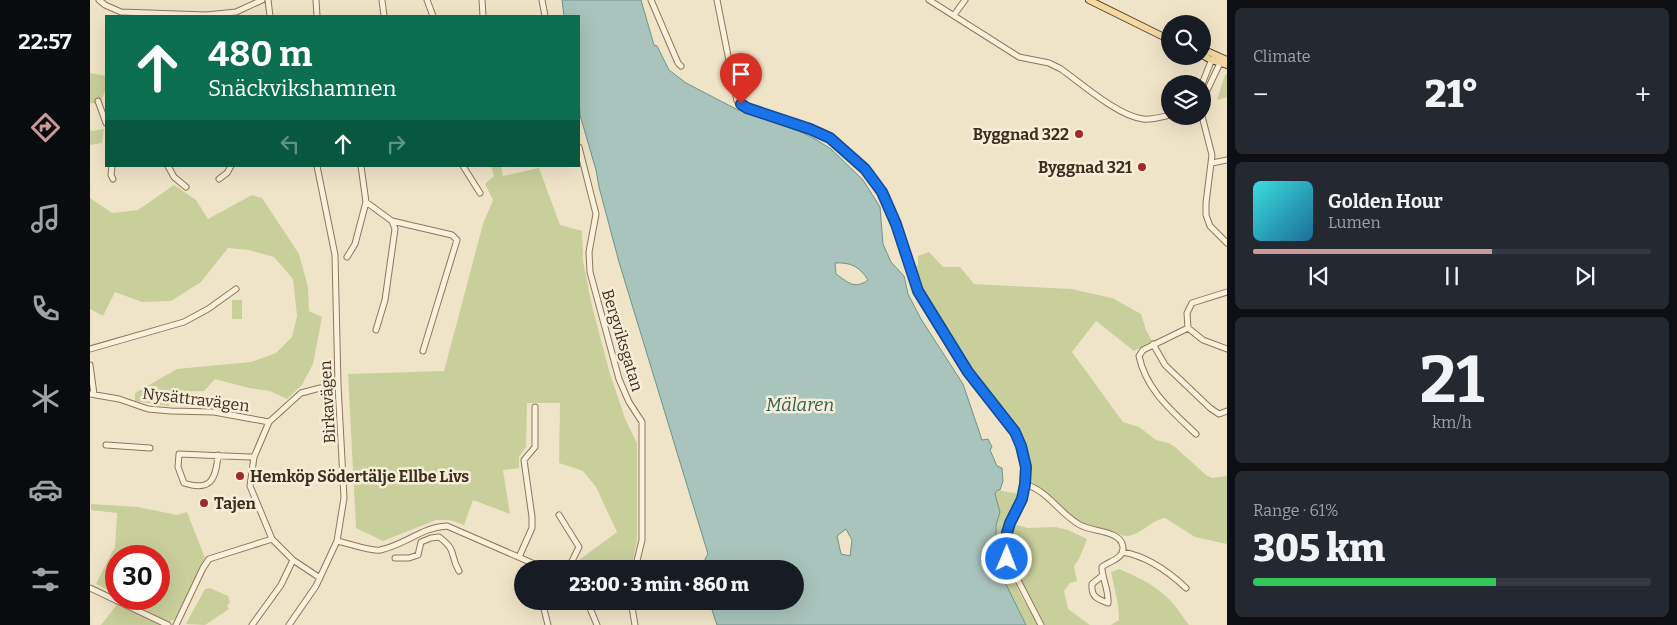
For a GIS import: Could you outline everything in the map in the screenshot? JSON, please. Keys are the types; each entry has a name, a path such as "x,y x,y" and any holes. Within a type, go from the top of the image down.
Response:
{"main road":[{"path":"1089,0 1161,34"}],"street":[{"path":"99,0 121,14 161,15 219,15 243,10 262,0"},
{"path":"268,0 270,15"},
{"path":"316,0 316,15"},
{"path":"382,0 384,15"},
{"path":"427,0 433,15"},
{"path":"482,0 483,15"},
{"path":"542,0 545,15"},
{"path":"651,0 681,66"},
{"path":"717,0 738,101 747,108 810,129 830,138 865,169 882,192 896,224 918,291 968,372 1015,432 1024,455 1026,467 1025,484 1022,499 1007,533 1007,559 1041,625"},
{"path":"929,0 1019,57 1049,64 1061,69 1124,114 1141,119 1161,117"},
{"path":"954,15 965,0"},
{"path":"1209,75 1220,60"},
{"path":"1211,80 1220,60"},
{"path":"98,101 105,120"},
{"path":"1204,125 1212,154 1206,215 1210,226 1227,244"},
{"name":"Bergviksgatan","path":"580,151 596,214 589,252 590,272 619,379 629,402 642,422 642,540 637,560"},
{"path":"1212,163 1227,160"},
{"path":"112,167 111,175 113,179"},
{"path":"169,167 174,177 186,187"},
{"path":"219,179 227,173 230,167"},
{"name":"Birkavägen","path":"289,625 320,578 337,541 344,498 338,387 335,255 317,167"},
{"path":"347,257 355,244 366,202 362,167"},
{"path":"464,167 480,193"},
{"path":"366,202 392,221 452,235 457,240 423,351"},
{"path":"376,330 384,300 395,229 392,221"},
{"path":"90,349 184,322 208,309 236,289"},
{"path":"1227,292 1192,303 1187,313 1188,328 1203,340 1227,349"},
{"path":"1188,328 1153,344 1143,350 1139,356 1145,377 1157,396 1196,434"},
{"path":"1153,344 1165,365 1210,408 1218,414 1227,411"},
{"path":"90,365 92,394"},
{"path":"320,578 293,560 272,538 250,486 254,457 269,422 301,393 320,388 338,387"},
{"name":"Nysättravägen","path":"92,394 119,399 148,409 171,412 214,412 269,422"},
{"path":"519,557 532,528 524,460 535,448 535,407"},
{"path":"106,445 150,448"},
{"path":"218,455 214,477 207,485 195,487 184,483 178,467 179,454 218,455 254,457"},
{"path":"1025,484 1039,490 1074,522 1091,530 1118,537 1122,543 1122,552 1118,558 1102,567 1108,590 1108,603 1098,600 1092,592 1092,584 1103,575"},
{"path":"559,515 579,547 572,560"},
{"path":"337,541 379,550 406,541 434,527 447,526 525,560"},
{"path":"395,558 409,558 418,555 421,542 439,537 450,545 454,554 454,564 459,571"},
{"path":"176,625 209,559 272,538"},
{"path":"1122,552 1139,557 1158,566 1186,588"},
{"path":"252,625 281,585 293,560"},
{"path":"90,588 168,625"},
{"path":"544,610 548,625"},
{"path":"591,610 597,625"},
{"path":"632,610 635,625"}],"green space":[{"path":"90,73 105,76 105,91 100,104 90,103"},
{"path":"1227,74 1227,97 1217,100 1225,75"},
{"path":"90,129 92,131 104,129 102,143 90,145"},
{"path":"491,167 501,167 503,176 539,168 560,225 582,231 583,261 592,306 610,374 626,421 637,443 637,541 633,560 579,560 617,532 596,487 583,471 559,463 560,403 527,403 526,447 519,457 519,468 503,470 510,514 473,500 464,525 450,520 436,520 383,541 356,528 348,374 444,371 483,224 493,200 485,184 494,176"},
{"path":"174,185 196,200 208,219 252,195 262,198 299,254 308,287 309,311 322,317 313,364 302,385 287,399 270,391 249,388 215,379 204,391 169,392 169,406 135,401 135,393 177,369 251,362 276,353 292,337 297,316 293,279 274,257 249,250 228,248 201,282 171,301 142,302 115,292 103,316 90,309 90,198 112,213 138,210"},
{"path":"929,252 943,267 960,267 974,284 1071,289 1112,298 1141,314 1152,341 1134,351 1096,321 1072,352 1123,422 1139,427 1156,440 1169,443 1206,475 1212,478 1227,476 1227,544 1195,537 1165,518 1137,533 1127,536 1089,525 1080,522 1041,489 1028,481 1029,465 1025,445 1018,430 974,378 921,291 914,268 918,265 918,256"},
{"path":"232,300 242,300 242,319 232,319"},
{"path":"997,490 1019,494 1007,523 1004,537 1005,550 1012,576 1038,625 1026,625 996,564 996,525 1000,512 995,494"},
{"path":"91,504 138,507 177,515 187,512 205,558 175,619 169,622 146,610 170,610 170,545 115,545 117,513 91,510"},
{"path":"1010,523 1028,528 1055,527 1068,530 1087,539 1074,566 1077,581 1070,583 1064,591 1068,609 1090,625 1041,625 1014,574 1006,548"},
{"path":"105,566 105,588 96,584"},
{"path":"1119,569 1142,579 1156,588 1175,606 1189,625 1111,625 1119,620 1111,572"},
{"path":"210,588 228,596 230,603 227,605 229,609 205,625 186,624 205,589"},
{"path":"113,610 132,610 161,625 101,625"}],"water":[{"name":"Mälaren","path":"562,0 641,0 654,45 657,46 669,70 686,83 738,110 799,131 815,139 831,149 863,180 880,207 883,244 891,262 904,276 908,294 921,319 963,384 982,440 988,439 992,447 990,450 997,466 1002,468 1003,481 1000,490 997,490 995,494 1000,512 996,525 996,564 1026,625 717,625 712,610 804,610 804,560 705,560 708,554 619,262 580,115 580,15 564,15","holes":["835,263 846,263 862,272 868,280 855,285 836,274","846,529 852,540 850,556 841,554 837,536"]}],"place":[{"name":"Byggnad 322","path":"1079,134"},
{"name":"Byggnad 321","path":"1142,167"},
{"name":"Hemköp Södertälje Ellbe Livs","path":"240,476"},
{"name":"Tajen","path":"204,503"}],"route":[{"path":"741,104 747,108 810,129 830,138 865,169 882,192 896,224 918,291 968,372 1015,432 1021,446 1026,467 1025,484 1022,499 1007,533 1007,559"}]}
